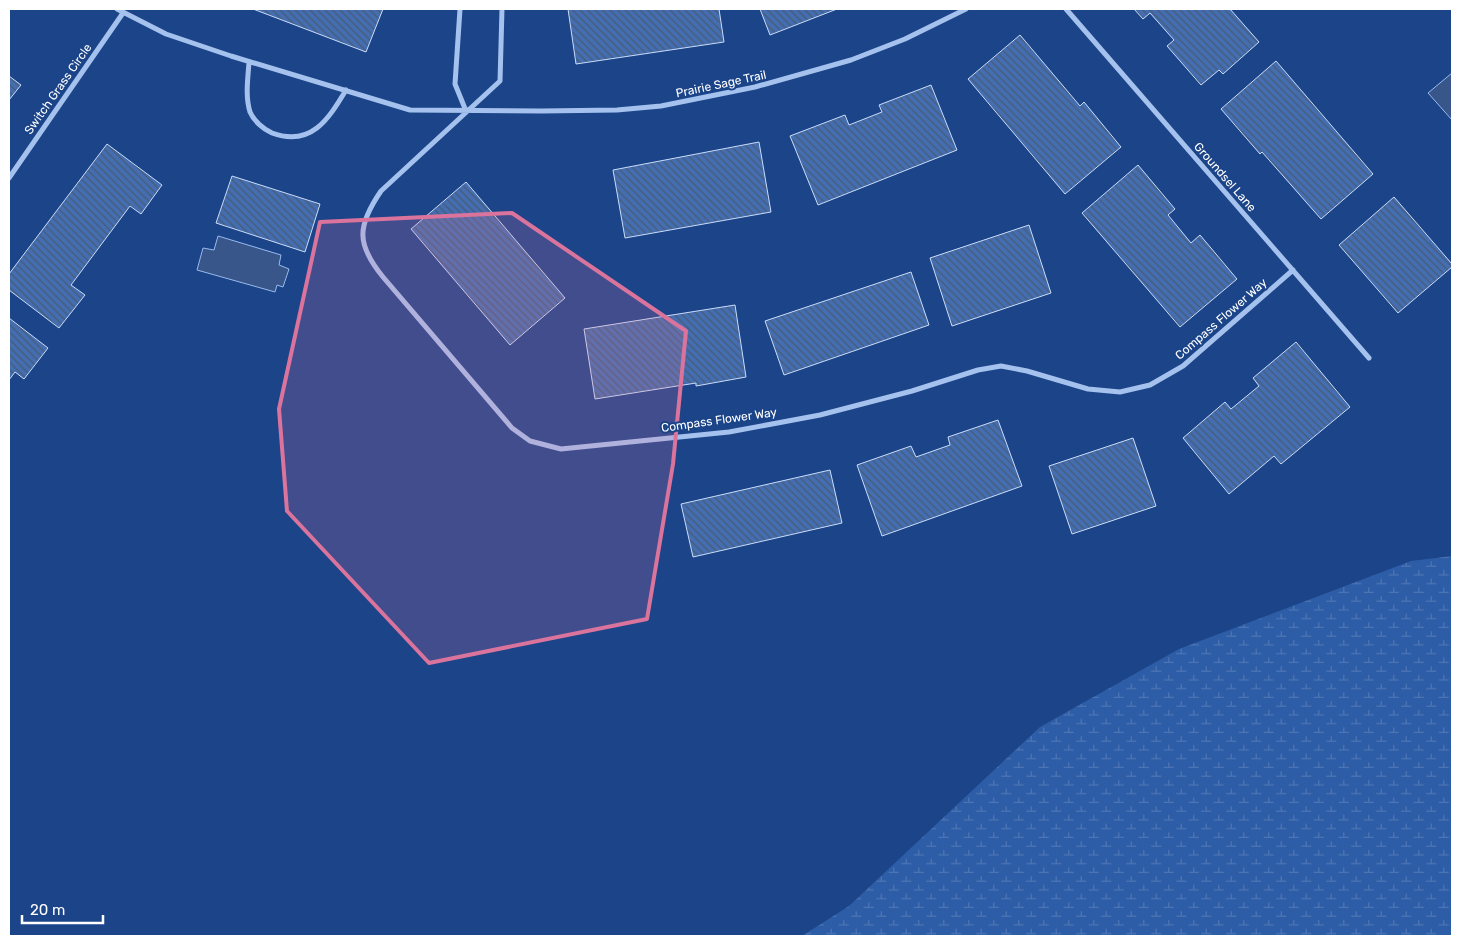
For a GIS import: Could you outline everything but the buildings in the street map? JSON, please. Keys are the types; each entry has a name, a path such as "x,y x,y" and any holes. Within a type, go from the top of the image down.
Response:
{"street":[{"path":"117,9 166,34 249,62 410,110 466,111 455,84 460,9"},
{"name":"Compass Flower Way","path":"502,9 500,81 381,192 368,210 364,224 364,239 367,254 383,277 512,428 530,441 561,449 729,432 811,417 912,391 978,370 1001,366 1088,389 1120,392 1150,385 1183,366 1293,270"},
{"name":"Prairie Sage Trail","path":"466,111 542,112 617,110 661,106 706,98 804,75 852,60 905,39 966,9"},
{"name":"Groundsel Lane","path":"1066,9 1369,358"},
{"name":"Switch Grass Circle","path":"9,178 123,13"},
{"path":"249,62 248,95 251,113 263,130 281,136 299,137 310,133 332,113 346,90"}],"highlighted area":[{"path":"512,213 686,331 673,464 647,619 429,663 287,511 279,409 320,222"}],"green space":[{"path":"1452,556 1452,936 802,936 849,906 1040,727 1179,649 1411,561"}],"shaded area":[{"path":"1452,73 1452,120 1428,93"},
{"path":"218,236 281,255 279,265 289,269 283,287 277,285 275,292 197,270 203,248 214,250"}]}
